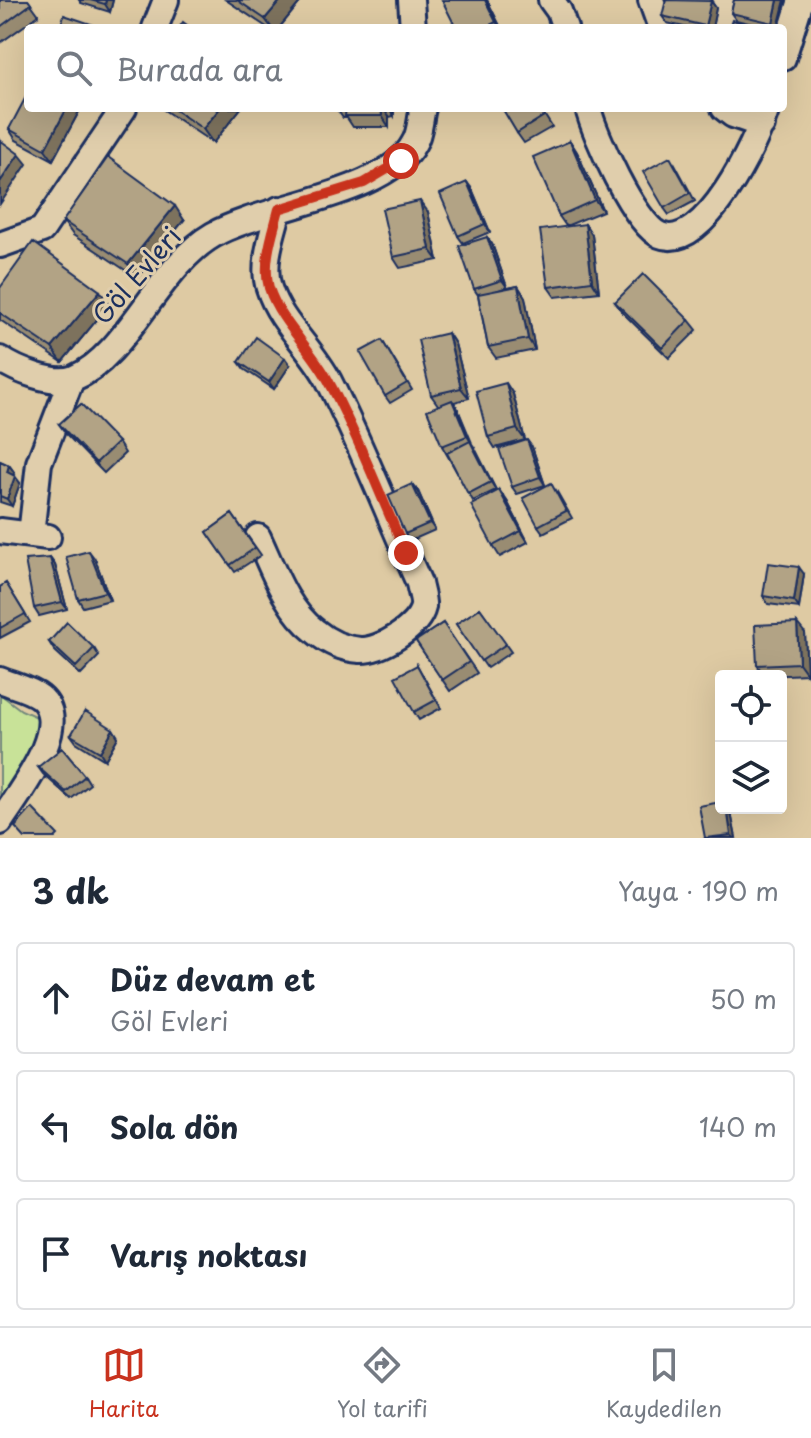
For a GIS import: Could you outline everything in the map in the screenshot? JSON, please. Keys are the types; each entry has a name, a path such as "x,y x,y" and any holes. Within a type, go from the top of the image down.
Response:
{"street":[{"path":"157,24 166,0"},
{"path":"411,0 413,24"},
{"path":"551,0 564,24"},
{"path":"651,0 660,24"},
{"path":"721,24 726,0"},
{"path":"787,45 801,0"},
{"path":"0,245 42,230 121,112"},
{"name":"Göl Evleri","path":"71,380 97,366 170,273 211,235 279,209 364,183 401,161 415,143 422,112"},
{"path":"589,112 618,179 646,225 660,236 677,236 694,229 712,211 742,163 764,117 733,115 729,112"},
{"path":"258,537 292,607 312,630 334,644 362,650 390,640 414,625 423,606 419,583 328,379 305,343 280,313 268,285 268,257 279,209"},
{"path":"0,359 42,378 71,380 39,463 39,536 0,531"},
{"path":"0,680 40,697 52,713 52,732 0,822"}],"green space":[{"path":"0,694 21,710 48,722 0,805"}],"building":[{"path":"0,0 28,0 31,4 0,27"},
{"path":"237,0 281,0 265,19"},
{"path":"442,0 485,0 496,22 492,24 454,24"},
{"path":"666,0 711,1 705,24 662,16"},
{"path":"734,0 778,0 773,23 731,13"},
{"path":"64,15 91,24 61,24"},
{"path":"24,101 24,112 65,112 45,149 9,129"},
{"path":"178,112 217,112 203,129"},
{"path":"346,112 382,112 382,116 345,116"},
{"path":"504,112 542,112 544,116 517,133"},
{"path":"0,140 19,154 0,182"},
{"path":"570,141 595,200 559,216 533,157"},
{"path":"108,157 175,206 128,264 63,221"},
{"path":"670,157 690,193 664,208 643,172"},
{"path":"467,182 485,224 458,236 440,194"},
{"path":"420,201 430,249 393,257 382,209"},
{"path":"585,224 592,281 548,287 540,230"},
{"path":"487,237 502,280 474,289 459,246"},
{"path":"33,242 100,291 52,348 0,313 0,288"},
{"path":"643,274 689,320 662,348 615,302"},
{"path":"518,286 528,339 488,347 478,294"},
{"path":"448,333 461,388 431,395 418,340"},
{"path":"256,337 285,358 269,382 239,362"},
{"path":"382,340 407,383 385,396 360,352"},
{"path":"506,383 517,429 488,437 476,391"},
{"path":"452,400 467,436 442,446 427,410"},
{"path":"81,404 118,442 96,463 59,424"},
{"path":"527,440 540,477 512,487 499,449"},
{"path":"470,441 491,482 468,494 447,453"},
{"path":"0,461 9,465 7,472 15,476 7,499 0,496"},
{"path":"551,483 566,511 538,526 523,498"},
{"path":"412,484 430,523 405,534 388,495"},
{"path":"499,490 521,531 493,546 471,505"},
{"path":"232,514 255,548 230,565 207,532"},
{"path":"89,551 105,592 78,599 66,557"},
{"path":"50,558 62,602 34,608 25,560"},
{"path":"768,563 799,567 794,601 763,596"},
{"path":"6,583 25,614 0,628 0,587"},
{"path":"480,608 506,644 481,661 456,624"},
{"path":"67,622 94,648 76,667 49,642"},
{"path":"443,623 469,662 442,680 416,641"},
{"path":"797,623 799,663 757,665 755,625"},
{"path":"417,665 436,700 414,712 395,677"},
{"path":"85,711 113,729 100,752 71,735"},
{"path":"62,748 85,776 66,792 38,767"},
{"path":"715,803 715,814 728,814 731,835 705,838 699,806"},
{"path":"32,808 58,835 55,838 25,838 15,827"}],"route":[{"path":"401,161 364,183 279,209 268,257 268,285 280,313 305,343 328,379 406,553"}]}
